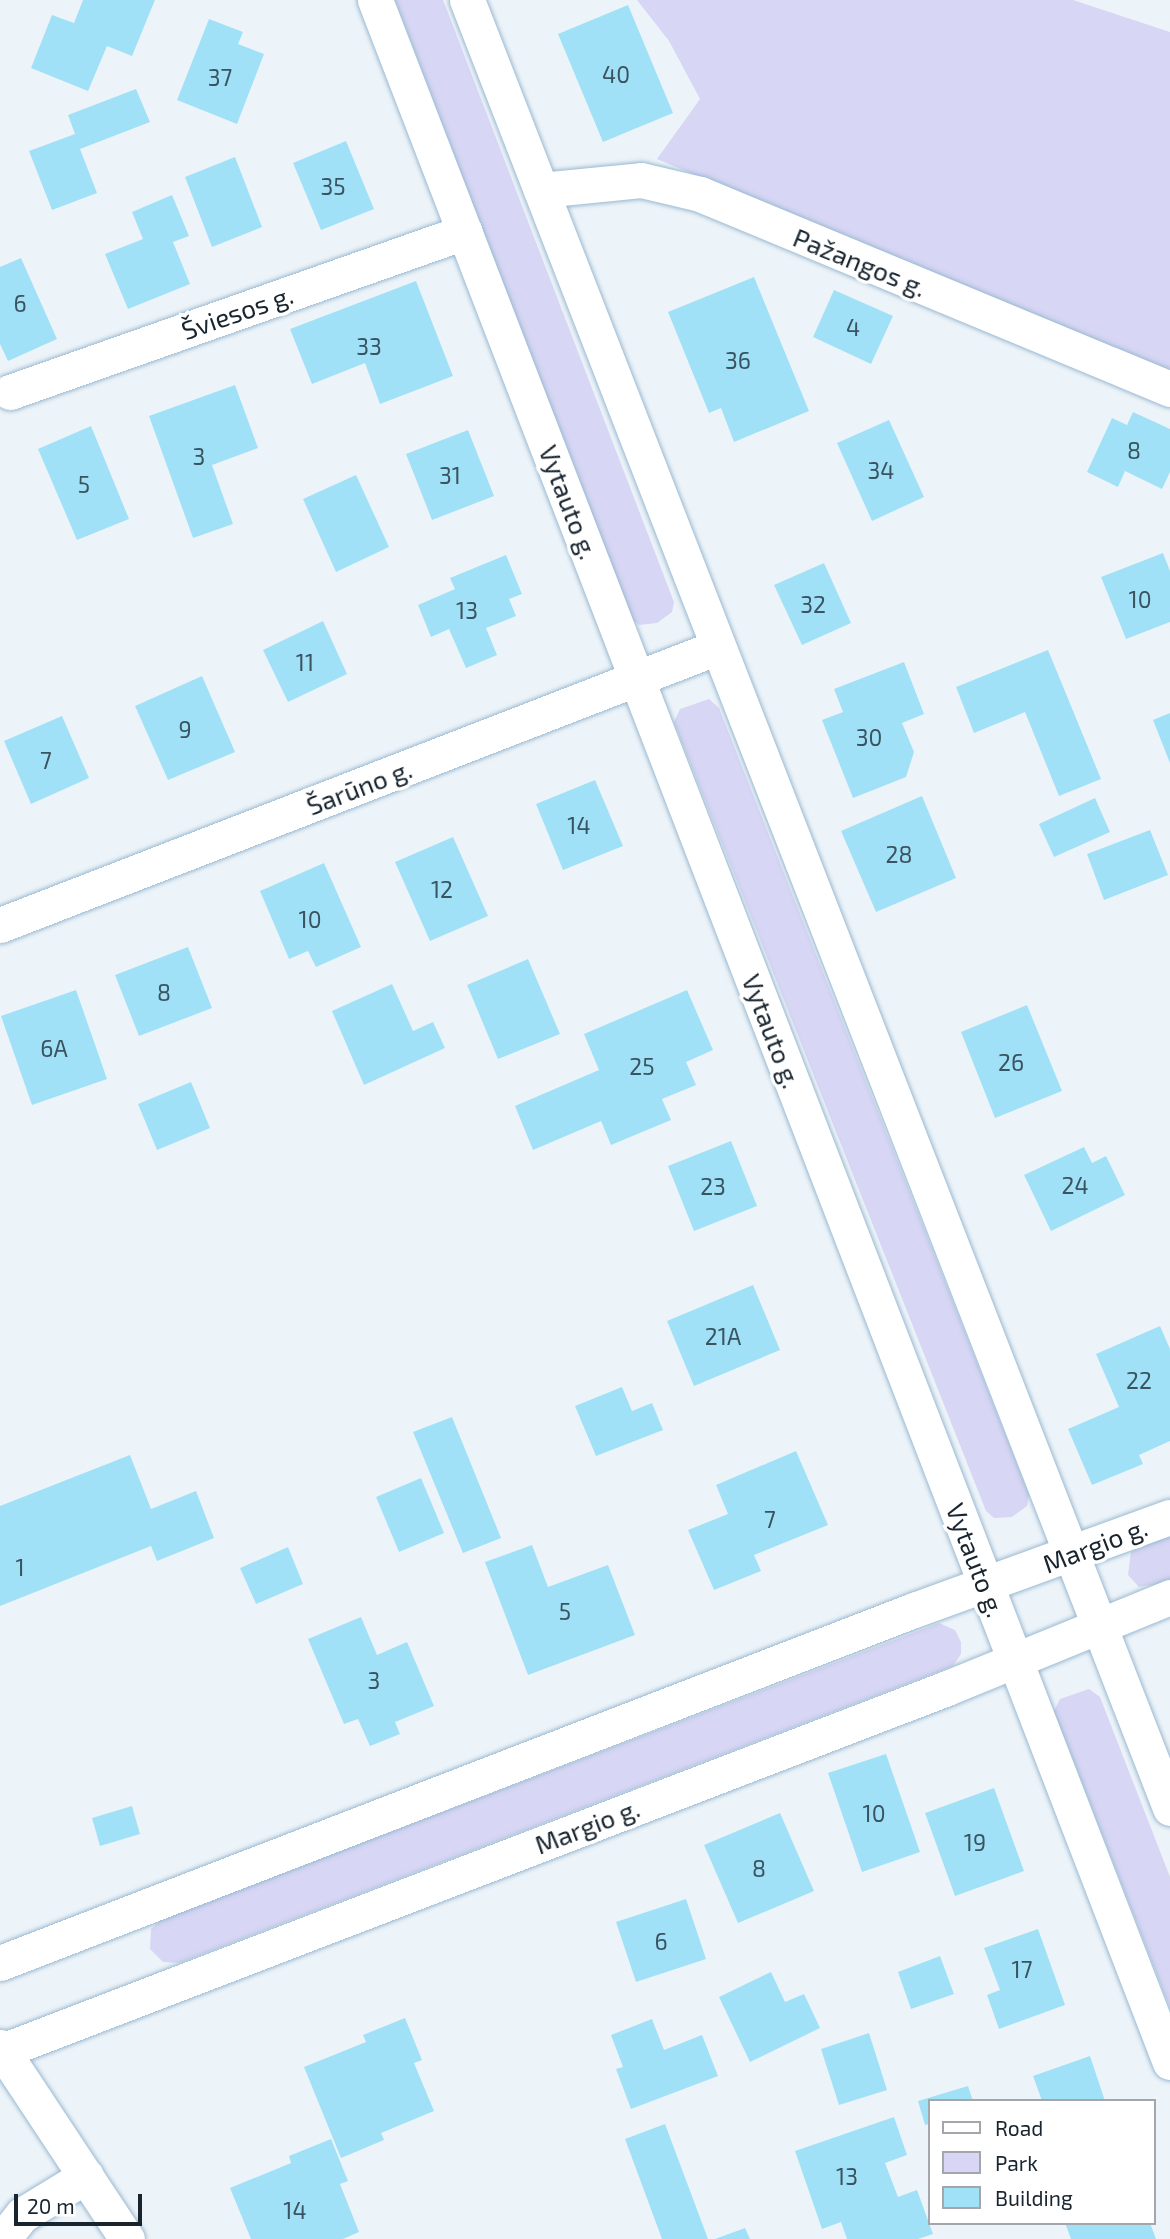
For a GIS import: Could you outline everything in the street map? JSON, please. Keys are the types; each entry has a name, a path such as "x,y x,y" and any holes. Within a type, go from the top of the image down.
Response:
{"street":[{"name":"Vytauto g.","path":"375,0 1170,2062"},
{"path":"467,0 1170,1808"},
{"name":"Pažangos g.","path":"541,190 640,180 700,194 1170,390"},
{"name":"Šviesos g.","path":"10,392 465,232"},
{"name":"Šarūno g.","path":"0,925 719,647"},
{"name":"Margio g.","path":"0,1963 914,1610 987,1587 1170,1517"},
{"name":"Margio g.","path":"1,2049 947,1688 1014,1658 1170,1597"},
{"path":"1,2049 127,2239"},
{"path":"3,2239 22,2215 86,2176"}],"green space":[{"path":"395,0 443,0 674,602 672,612 657,623 639,625 631,618"},
{"path":"637,0 1073,0 1170,32 1170,376 657,159 700,99 669,41"},
{"path":"709,699 719,708 1029,1495 1027,1506 1012,1517 994,1518 986,1511 674,722 680,709"},
{"path":"1170,1534 1170,1582 1139,1587 1128,1575 1131,1552"},
{"path":"939,1623 955,1630 961,1642 961,1654 953,1666 179,1963 163,1962 150,1949 151,1929 162,1919"},
{"path":"1089,1689 1100,1697 1170,1877 1170,2008 1054,1711 1060,1699"}],"building":[{"path":"83,0 155,0 132,56 107,46 88,91 31,68 52,15 74,23"},
{"path":"628,5 673,113 603,142 558,34"},
{"path":"209,19 243,32 238,44 264,54 237,124 177,100"},
{"path":"136,89 150,122 80,149 97,193 52,210 29,151 75,134 68,115"},
{"path":"346,141 374,209 321,230 293,163"},
{"path":"235,157 262,227 212,247 185,177"},
{"path":"172,195 189,236 173,242 190,284 128,309 105,254 143,239 132,212"},
{"path":"21,258 57,339 8,361 0,344 0,267"},
{"path":"754,277 809,411 734,442 721,408 709,413 668,312"},
{"path":"416,281 453,376 380,404 365,363 312,384 290,329"},
{"path":"834,290 893,316 871,364 813,337"},
{"path":"235,385 258,448 212,465 233,524 193,538 149,416"},
{"path":"1133,412 1170,429 1170,472 1162,489 1125,471 1118,487 1087,472 1112,418 1127,425"},
{"path":"889,420 924,497 872,521 837,443"},
{"path":"91,426 129,519 77,540 38,449"},
{"path":"468,430 494,496 432,520 406,454"},
{"path":"356,475 389,547 336,572 303,499"},
{"path":"1163,553 1170,571 1170,622 1126,639 1101,577"},
{"path":"506,555 522,594 509,599 516,616 486,628 497,655 466,668 449,629 431,637 418,605 455,589 450,578"},
{"path":"824,563 851,623 802,645 774,585"},
{"path":"323,621 347,674 288,702 263,650"},
{"path":"1048,650 1101,779 1059,796 1025,712 974,733 956,687"},
{"path":"904,662 924,714 902,723 914,752 906,777 853,798 822,720 843,712 834,689"},
{"path":"202,676 235,752 168,780 135,706"},
{"path":"1170,713 1170,763 1153,720"},
{"path":"62,716 89,778 31,804 4,741"},
{"path":"595,780 623,846 563,870 536,804"},
{"path":"922,796 956,878 876,912 841,831"},
{"path":"1095,798 1110,832 1054,857 1039,824"},
{"path":"1150,830 1168,875 1104,900 1087,854"},
{"path":"453,837 488,916 430,941 395,862"},
{"path":"324,863 361,947 316,967 308,951 289,959 260,891"},
{"path":"188,947 212,1008 139,1036 115,975"},
{"path":"528,959 560,1034 498,1059 467,985"},
{"path":"392,984 413,1031 433,1022 445,1048 364,1085 332,1011"},
{"path":"76,990 107,1079 32,1105 1,1016"},
{"path":"687,990 713,1050 686,1062 696,1085 662,1099 671,1120 611,1145 601,1121 533,1150 515,1106 599,1070 584,1034"},
{"path":"1027,1005 1062,1091 995,1118 961,1032"},
{"path":"191,1082 210,1128 157,1150 138,1104"},
{"path":"731,1141 757,1206 694,1231 668,1166"},
{"path":"1084,1147 1092,1163 1106,1156 1125,1195 1051,1231 1024,1175"},
{"path":"753,1285 780,1350 694,1386 667,1321"},
{"path":"1160,1326 1170,1349 1170,1441 1139,1455 1143,1464 1092,1485 1068,1429 1119,1407 1096,1354"},
{"path":"622,1387 632,1411 652,1403 663,1430 596,1456 575,1406"},
{"path":"452,1417 501,1538 463,1553 413,1432"},
{"path":"796,1451 828,1525 754,1555 761,1571 714,1590 688,1530 728,1514 716,1485"},
{"path":"130,1455 151,1509 196,1491 214,1538 157,1561 151,1546 0,1606 0,1506"},
{"path":"421,1478 444,1533 399,1552 376,1497"},
{"path":"532,1545 548,1587 608,1565 635,1635 528,1675 485,1562"},
{"path":"288,1547 303,1584 256,1604 240,1568"},
{"path":"361,1617 377,1655 407,1642 434,1706 395,1722 400,1734 370,1746 358,1719 344,1724 308,1639"},
{"path":"886,1754 920,1852 862,1872 828,1773"},
{"path":"994,1788 1024,1871 955,1896 925,1813"},
{"path":"132,1806 140,1834 100,1846 92,1818"},
{"path":"780,1813 814,1891 738,1923 704,1845"},
{"path":"686,1899 706,1959 636,1982 616,1922"},
{"path":"1038,1929 1065,2005 999,2029 987,1995 1000,1990 984,1948"},
{"path":"940,1956 954,1994 911,2009 898,1972"},
{"path":"771,1972 785,2002 804,1994 820,2028 750,2062 719,1997"},
{"path":"405,2018 422,2060 414,2063 434,2111 381,2133 384,2140 341,2158 304,2067 366,2042 363,2035"},
{"path":"652,2019 664,2050 702,2035 718,2076 631,2109 616,2069 623,2067 611,2035"},
{"path":"869,2033 887,2090 839,2105 821,2049"},
{"path":"1090,2056 1104,2099 1041,2099 1033,2076"},
{"path":"968,2086 972,2099 928,2099 928,2124 925,2125 918,2101"},
{"path":"894,2117 907,2155 885,2163 898,2197 917,2190 933,2234 918,2239 847,2239 841,2222 822,2229 795,2151"},
{"path":"665,2124 708,2239 662,2239 625,2139"},
{"path":"331,2139 348,2181 340,2184 359,2232 343,2239 251,2239 230,2188 291,2163 289,2156"},
{"path":"1066,2225 1151,2225 1156,2239 1071,2239"},
{"path":"745,2228 750,2239 715,2239"}]}
